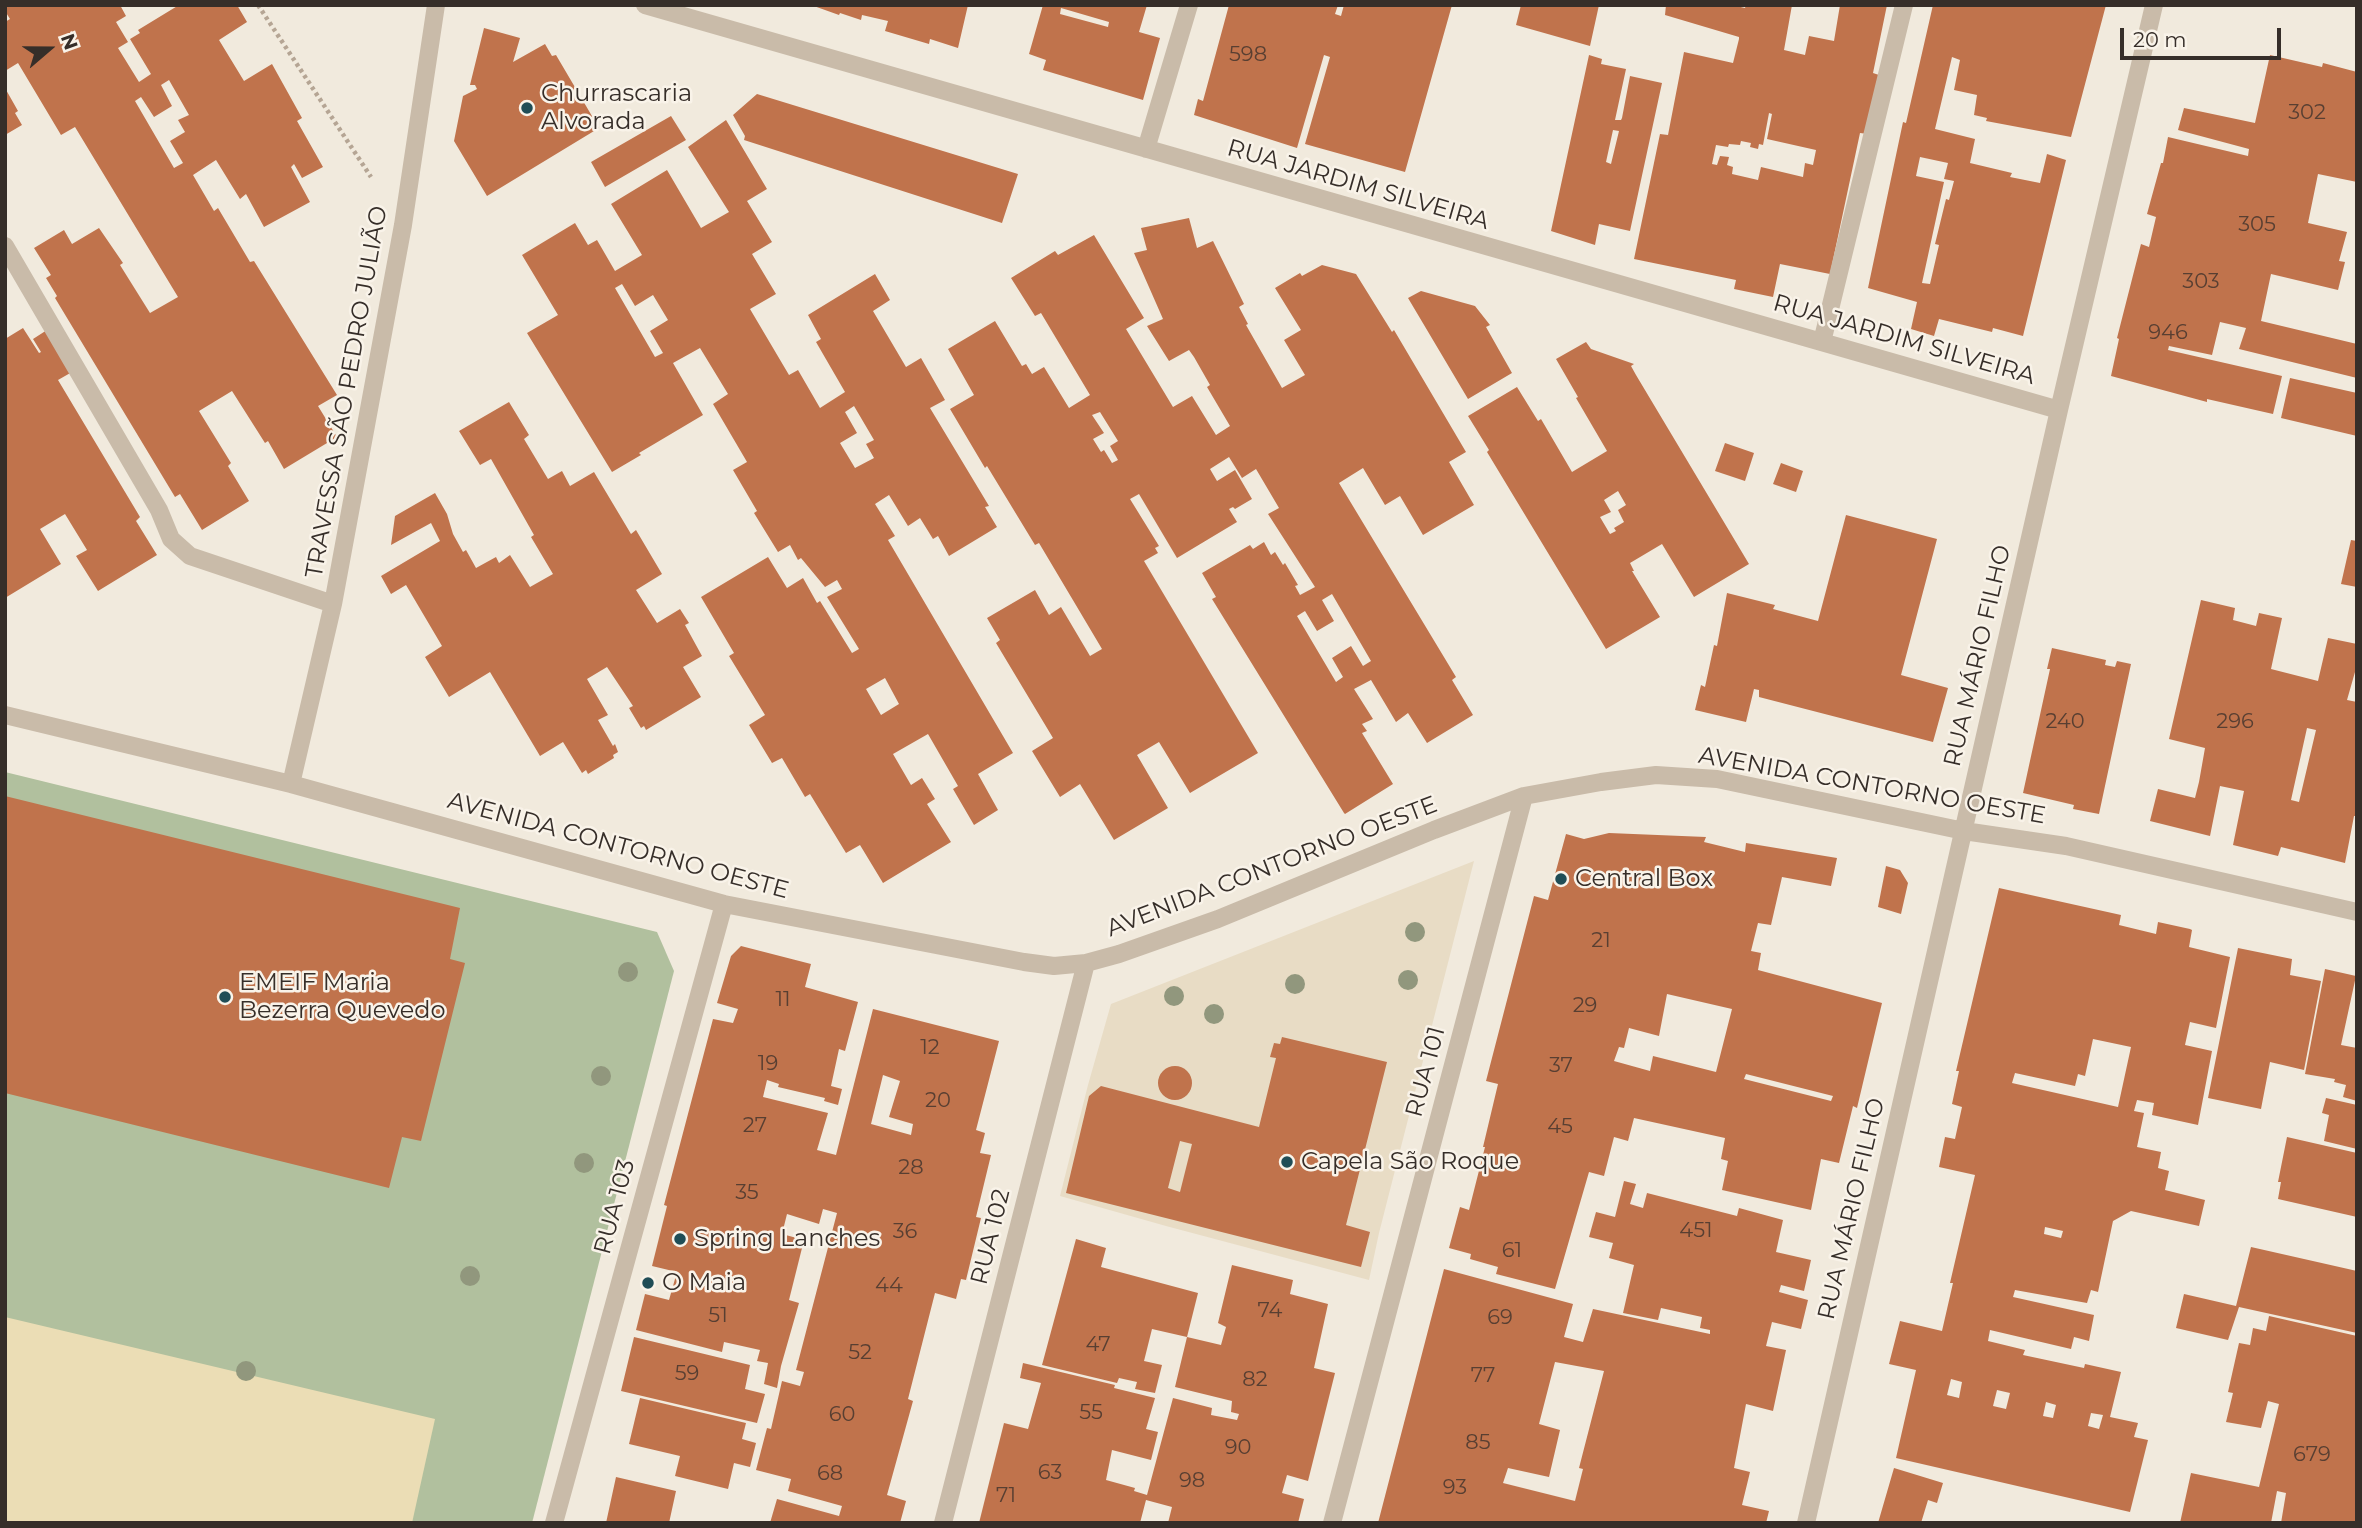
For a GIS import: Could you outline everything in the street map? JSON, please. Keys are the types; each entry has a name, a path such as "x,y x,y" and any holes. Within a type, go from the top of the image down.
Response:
{"street":[{"name":"TRAVESSA SÃO PEDRO JULIÃO","path":"290,784 332,604 403,225 436,5"},
{"name":"RUA JARDIM SILVEIRA","path":"645,5 2059,410"},
{"path":"1146,149 1189,5"},
{"path":"1822,342 1904,5"},
{"name":"RUA MÁRIO FILHO","path":"1806,1523 2154,5"},
{"path":"5,246 152,498 171,539 190,556 332,604"},
{"name":"AVENIDA CONTORNO OESTE","path":"5,715 290,784 724,904 1054,966 1086,963 1218,919 1524,796 1656,775 1717,779 1964,831 2066,846 2357,912"},
{"name":"RUA 101","path":"1332,1523 1524,796"},
{"name":"RUA 103","path":"554,1523 724,904"},
{"name":"RUA 102","path":"943,1523 1086,963"}],"path":[{"path":"258,5 403,225"}],"green space":[{"path":"5,772 657,932 674,971 532,1523 5,1523"}],"sand":[{"path":"5,1317 435,1419 412,1523 5,1523"}],"shaded area":[{"path":"1474,861 1369,1280 1060,1196 1111,1004"}],"building":[{"path":"5,5 120,5 126,16 116,22 128,42 118,48 139,82 151,74 130,39 140,33 138,30 179,5 237,5 247,22 219,40 244,81 272,64 302,118 297,121 323,167 302,178 294,164 291,167 310,202 264,227 246,194 240,199 216,160 193,175 214,211 218,208 250,262 254,261 337,395 318,406 337,437 284,469 268,441 265,443 232,391 199,411 231,463 228,466 249,501 202,530 180,494 175,497 55,298 57,296 46,278 51,275 34,248 64,230 72,244 99,228 123,263 120,265 150,313 178,297 75,127 61,135 18,63 5,71 5,22 10,19","holes":["169,80 189,115 178,120 185,132 170,141 183,163 174,168 135,101 141,97 154,117 172,106 161,85"]},
{"path":"811,5 968,5 958,48 930,39 929,44 885,31 888,21 862,15 861,20"},
{"path":"1043,5 1147,5 1139,32 1160,38 1143,100 1043,70 1046,60 1029,54","holes":["1061,8 1109,22 1108,27 1060,14"]},
{"path":"1229,5 1338,5 1335,14 1341,16 1344,5 1452,5 1405,172 1305,144 1330,57 1324,55 1297,148 1194,115 1198,99 1203,101"},
{"path":"1521,5 1599,5 1590,46 1516,25"},
{"path":"1666,5 1732,5 1745,8 1746,5 1792,5 1784,50 1805,55 1809,36 1834,41 1840,5 1887,5 1873,73 1882,76 1868,134 1860,133 1830,274 1780,264 1773,297 1734,289 1736,280 1634,259 1660,134 1668,135 1684,52 1733,63 1739,39 1665,15","holes":["1769,113 1772,114 1767,139 1816,150 1813,165 1805,163 1803,177 1761,167 1758,180 1732,174 1733,167 1727,165 1729,157 1720,156 1717,165 1712,164 1716,145 1728,147 1729,144 1740,145 1741,141 1751,143 1750,147 1758,149 1759,144 1763,145"]},
{"path":"1933,5 2106,5 2071,137 1986,121 1987,118 1974,115 1977,95 1954,90 1960,60 1952,57 1935,129 1975,139 1970,163 2012,173 2010,177 2040,183 2047,154 2066,160 2023,336 1993,328 1992,332 1939,319 1934,336 1911,329 1917,302 1868,288 1903,122 1906,123","holes":["1920,157 1948,163 1944,179 1954,181 1949,200 1946,199 1935,244 1939,245 1930,284 1922,283 1944,182 1916,176"]},
{"path":"484,28 520,38 513,62 545,44 552,56 556,55 599,128 487,196 454,141 463,96 477,89 475,85 470,85"},
{"path":"1589,55 1602,59 1601,64 1626,69 1615,120 1622,118 1630,76 1662,83 1630,231 1599,224 1595,245 1551,231","holes":["1613,130 1619,131 1611,164 1606,162"]},
{"path":"2270,55 2322,67 2323,63 2357,72 2357,182 2318,174 2308,223 2347,232 2339,261 2345,262 2338,290 2271,274 2261,321 2357,344 2357,378 2239,349 2246,328 2220,322 2212,355 2169,346 2168,350 2282,376 2273,414 2207,399 2207,402 2111,376 2119,339 2117,338 2141,244 2149,247 2156,217 2147,214 2168,137 2248,156 2249,149 2178,130 2184,108 2255,123"},
{"path":"5,88 18,111 15,113 22,125 5,135"},
{"path":"757,94 1018,174 1002,223 744,140 745,136 733,115"},
{"path":"671,116 686,140 605,187 591,162"},
{"path":"726,120 767,189 747,201 772,242 752,254 776,294 750,309 789,375 798,370 820,408 845,392 816,342 821,339 808,315 875,274 890,300 873,311 906,367 921,358 945,400 930,408 989,506 985,507 997,527 949,556 938,536 933,539 920,518 908,526 889,495 875,504 895,536 888,540 1013,753 978,774 998,810 974,825 953,789 958,786 928,734 893,754 911,785 922,778 935,799 927,804 951,842 883,883 860,845 846,853 810,794 805,797 782,758 772,763 749,725 765,715 729,656 734,653 701,597 768,557 787,588 803,578 852,653 859,649 827,597 842,589 837,580 825,587 801,558 798,560 790,545 778,552 754,513 757,511 733,470 747,462 713,404 728,394 700,348 673,363 703,415 612,472 527,333 558,315 522,255 575,223 588,245 597,240 615,271 642,255 611,204 667,170 701,228 729,212 688,147","holes":["622,284 635,306 653,295 668,320 650,331 663,353 655,357 615,288","854,406 874,440 866,444 874,458 855,468 840,443 857,433 845,412","885,678 899,704 881,715 866,689"]},
{"path":"1189,218 1197,248 1213,241 1244,304 1239,307 1248,324 1246,325 1282,388 1305,375 1284,340 1301,330 1275,288 1300,273 1302,276 1322,265 1356,274 1392,332 1394,330 1466,452 1449,462 1474,505 1423,535 1400,496 1385,505 1363,468 1339,483 1456,677 1452,680 1473,715 1427,743 1408,713 1396,722 1371,680 1354,689 1373,719 1362,724 1367,731 1362,733 1393,784 1345,814 1212,599 1216,597 1202,573 1250,545 1253,549 1264,542 1271,555 1275,552 1283,565 1285,563 1298,585 1295,586 1300,595 1315,587 1268,514 1279,508 1256,469 1242,478 1229,457 1210,469 1217,481 1235,470 1252,499 1235,509 1229,509 1237,522 1177,558 1139,494 1130,499 1159,546 1155,548 1158,553 1144,561 1258,753 1190,793 1159,742 1137,755 1168,808 1114,840 1080,784 1060,797 1032,751 1053,738 996,643 1000,640 987,618 1035,590 1049,615 1061,607 1090,656 1102,649 1039,543 1035,545 950,409 974,395 948,349 995,321 1022,366 1026,364 1032,374 1044,367 1069,408 1090,395 1041,313 1035,316 1011,278 1055,251 1058,255 1094,235 1144,318 1126,329 1173,407 1192,396 1216,435 1230,426 1207,387 1210,385 1194,357 1189,350 1169,361 1147,326 1163,319 1134,253 1147,250 1141,228","holes":["1100,412 1118,441 1110,446 1118,460 1112,463 1093,439 1104,433 1092,415","1332,594 1371,661 1363,666 1351,646 1332,658 1343,677 1336,682 1297,616 1305,611 1317,631 1334,621 1322,600"]},
{"path":"1421,291 1475,306 1490,325 1486,327 1512,373 1468,399 1408,298"},
{"path":"23,328 39,353 41,352 33,339 47,330 72,372 58,380 140,517 136,521 157,555 98,591 76,556 87,550 65,514 40,529 61,564 5,598 5,339"},
{"path":"1586,342 1591,349 1634,364 1631,366 1636,375 1749,564 1694,597 1662,544 1630,563 1632,571 1660,617 1606,649 1468,416 1517,387 1538,421 1541,419 1572,472 1607,451 1556,359","holes":["1618,491 1626,505 1618,510 1624,522 1610,534 1600,517 1611,512 1604,500"]},
{"path":"2290,378 2357,393 2357,436 2281,418"},
{"path":"509,402 529,435 524,439 548,479 562,471 570,486 594,472 631,534 636,530 662,574 636,590 657,623 680,609 689,623 685,625 702,656 683,667 701,697 646,730 644,726 641,728 629,708 633,706 607,667 587,679 608,715 598,720 618,752 613,755 614,758 588,774 586,770 582,773 563,742 540,756 490,672 449,697 425,657 442,646 406,585 391,594 381,576 440,541 431,523 391,545 395,516 435,493 447,514 453,534 476,568 496,557 499,563 510,555 530,587 553,574 491,459 480,465 459,431"},
{"path":"1725,443 1754,453 1745,481 1715,471"},
{"path":"1781,463 1803,471 1796,492 1773,484"},
{"path":"1846,515 1937,539 1901,675 1948,688 1933,742 1759,697 1759,690 1754,689 1746,722 1695,710 1701,685 1705,687 1714,645 1717,646 1727,593 1775,605 1773,609 1818,621"},
{"path":"2351,540 2357,541 2357,587 2341,584"},
{"path":"2201,600 2235,608 2233,620 2256,626 2259,613 2282,618 2271,669 2318,681 2328,638 2357,644 2357,665 2347,700 2357,702 2357,816 2354,816 2345,863 2281,847 2278,856 2233,845 2244,791 2220,786 2210,836 2150,821 2158,789 2195,798 2199,782 2205,748 2169,739","holes":["2307,728 2316,730 2299,802 2291,800"]},
{"path":"2052,648 2106,660 2105,665 2115,667 2117,661 2131,664 2099,814 2073,809 2074,805 2023,793 2050,669 2047,669"},
{"name":"EMEIF Maria Bezerra Quevedo","path":"5,796 460,908 450,959 465,963 421,1141 402,1137 389,1188 5,1093"},
{"path":"1609,833 1706,837 1704,842 1745,852 1746,843 1837,858 1831,886 1782,877 1771,925 1758,923 1751,951 1761,953 1758,970 1882,1003 1857,1108 1853,1106 1839,1163 1821,1159 1811,1210 1722,1190 1728,1161 1721,1159 1725,1138 1634,1118 1628,1141 1614,1137 1604,1176 1589,1172 1555,1289 1496,1274 1498,1267 1470,1259 1471,1254 1449,1248 1460,1207 1469,1210 1485,1147 1498,1084 1486,1081 1534,896 1548,900 1566,834 1584,839","holes":["1667,994 1732,1009 1716,1072 1653,1056 1650,1071 1614,1061 1619,1047 1624,1048 1629,1028 1659,1036","1746,1074 1833,1096 1831,1101 1744,1079"]},
{"path":"1886,866 1900,870 1908,883 1901,914 1878,907"},
{"path":"1999,888 2121,915 2119,925 2156,934 2158,922 2190,929 2189,947 2230,957 2216,1028 2190,1022 2185,1045 2212,1051 2198,1125 2152,1115 2154,1103 2137,1100 2134,1111 2144,1113 2137,1147 2161,1152 2158,1168 2169,1171 2165,1190 2205,1200 2199,1226 2131,1211 2113,1221 2098,1292 2091,1290 2087,1303 2015,1290 2013,1297 2094,1315 2089,1341 2074,1337 2071,1349 1990,1330 1988,1341 2025,1350 2023,1355 2084,1368 2085,1364 2121,1372 2110,1417 2138,1423 2134,1437 2148,1440 2130,1512 1896,1458 1916,1370 1889,1364 1900,1321 1942,1331 1953,1283 1950,1283 1975,1175 1939,1167 1945,1137 1955,1139 1962,1107 1952,1104 1959,1071 1956,1071","holes":["2093,1039 2131,1047 2118,1107 2012,1083 2015,1073 2075,1086 2078,1074 2085,1076","2045,1227 2063,1231 2061,1238 2044,1234","1951,1379 1962,1382 1959,1398 1947,1395","1997,1390 2010,1393 2006,1409 1993,1406","2046,1402 2056,1405 2053,1418 2043,1416","2091,1413 2103,1415 2099,1429 2088,1426"]},
{"path":"741,946 811,964 805,987 858,1002 845,1051 839,1049 831,1086 842,1089 838,1105 824,1101 825,1098 778,1087 779,1084 767,1080 763,1097 828,1113 817,1150 836,1155 873,1009 999,1041 976,1130 985,1133 980,1153 991,1155 976,1217 981,1218 966,1280 961,1279 956,1299 935,1293 908,1399 913,1401 887,1495 906,1501 900,1523 770,1523 777,1499 839,1516 842,1506 788,1491 791,1479 756,1470 767,1428 771,1429 782,1381 800,1386 804,1372 796,1370 837,1213 823,1209 819,1224 787,1214 782,1234 804,1240 789,1300 799,1303 777,1388 764,1384 768,1363 757,1361 760,1350 724,1342 722,1352 636,1330 645,1294 669,1300 677,1272 652,1266 667,1206 664,1205 713,1019 733,1023 738,1009 717,1003 731,956","holes":["883,1075 900,1081 889,1117 913,1124 911,1135 871,1124"]},
{"path":"2238,948 2292,959 2290,975 2321,981 2304,1070 2270,1062 2261,1109 2208,1098"},
{"path":"2325,969 2356,976 2341,1045 2357,1048 2357,1101 2343,1097 2346,1085 2334,1082 2335,1079 2305,1074"},
{"path":"1282,1037 1387,1062 1346,1225 1370,1232 1361,1267 1066,1193 1089,1096 1101,1086 1259,1127 1276,1058 1270,1057 1274,1043 1280,1044","holes":["1180,1141 1192,1144 1180,1192 1168,1188"]},
{"path":"1175,1066 1187,1071 1192,1083 1187,1095 1175,1100 1163,1095 1158,1083 1163,1071"},
{"path":"2326,1098 2357,1105 2357,1149 2324,1141 2329,1115 2322,1113"},
{"path":"2287,1137 2357,1153 2357,1217 2278,1199 2281,1182 2278,1182"},
{"path":"1624,1181 1636,1184 1630,1204 1643,1208 1647,1193 1737,1216 1739,1208 1783,1220 1776,1252 1811,1260 1804,1291 1781,1285 1779,1292 1808,1300 1801,1329 1772,1322 1766,1346 1786,1350 1773,1411 1746,1404 1734,1468 1750,1472 1742,1505 1769,1511 1766,1523 1378,1523 1444,1269 1573,1304 1564,1337 1583,1342 1593,1309 1710,1334 1710,1330 1700,1328 1702,1317 1661,1308 1658,1320 1623,1313 1634,1265 1609,1258 1613,1243 1589,1237 1596,1212 1615,1217","holes":["1555,1362 1604,1371 1579,1468 1583,1469 1575,1501 1503,1483 1508,1468 1549,1477 1560,1430 1539,1424"]},
{"path":"1076,1239 1106,1248 1101,1267 1198,1293 1187,1337 1152,1329 1144,1361 1162,1365 1155,1393 1135,1389 1137,1382 1119,1378 1117,1383 1042,1365"},
{"path":"2251,1247 2357,1271 2357,1333 2239,1307 2228,1340 2176,1328 2184,1294 2236,1306"},
{"path":"1232,1265 1293,1280 1290,1294 1328,1304 1314,1368 1335,1373 1308,1481 1287,1475 1282,1493 1304,1499 1298,1523 1168,1523 1172,1507 1146,1500 1140,1523 979,1523 1004,1423 1028,1429 1041,1383 1020,1378 1023,1363 1115,1385 1114,1388 1155,1398 1146,1429 1158,1432 1151,1460 1112,1450 1106,1480 1135,1488 1134,1491 1147,1495 1173,1398 1212,1408 1211,1415 1237,1420 1239,1414 1231,1412 1232,1401 1175,1387 1187,1337 1221,1345 1226,1327 1218,1323"},
{"path":"2269,1316 2357,1336 2357,1523 2281,1523 2286,1493 2277,1491 2271,1523 2180,1523 2191,1473 2259,1487 2279,1404 2268,1401 2261,1428 2226,1422 2233,1393 2228,1392 2239,1343 2250,1345 2253,1328 2266,1331"},
{"path":"634,1337 750,1365 745,1389 765,1394 757,1423 621,1391"},
{"path":"640,1398 746,1423 742,1439 756,1443 750,1467 734,1463 728,1489 675,1476 680,1456 629,1444"},
{"path":"1894,1468 1943,1483 1937,1503 1928,1500 1921,1523 1878,1523"},
{"path":"616,1477 676,1491 669,1523 606,1523"}],"place":[{"name":"Churrascaria Alvorada","path":"527,108"},
{"name":"Central Box","path":"1561,879"},
{"name":"EMEIF Maria Bezerra Quevedo","path":"225,997"},
{"name":"Capela São Roque","path":"1287,1162"},
{"name":"Spring Lanches","path":"680,1239"},
{"name":"O Maia","path":"648,1283"}]}
